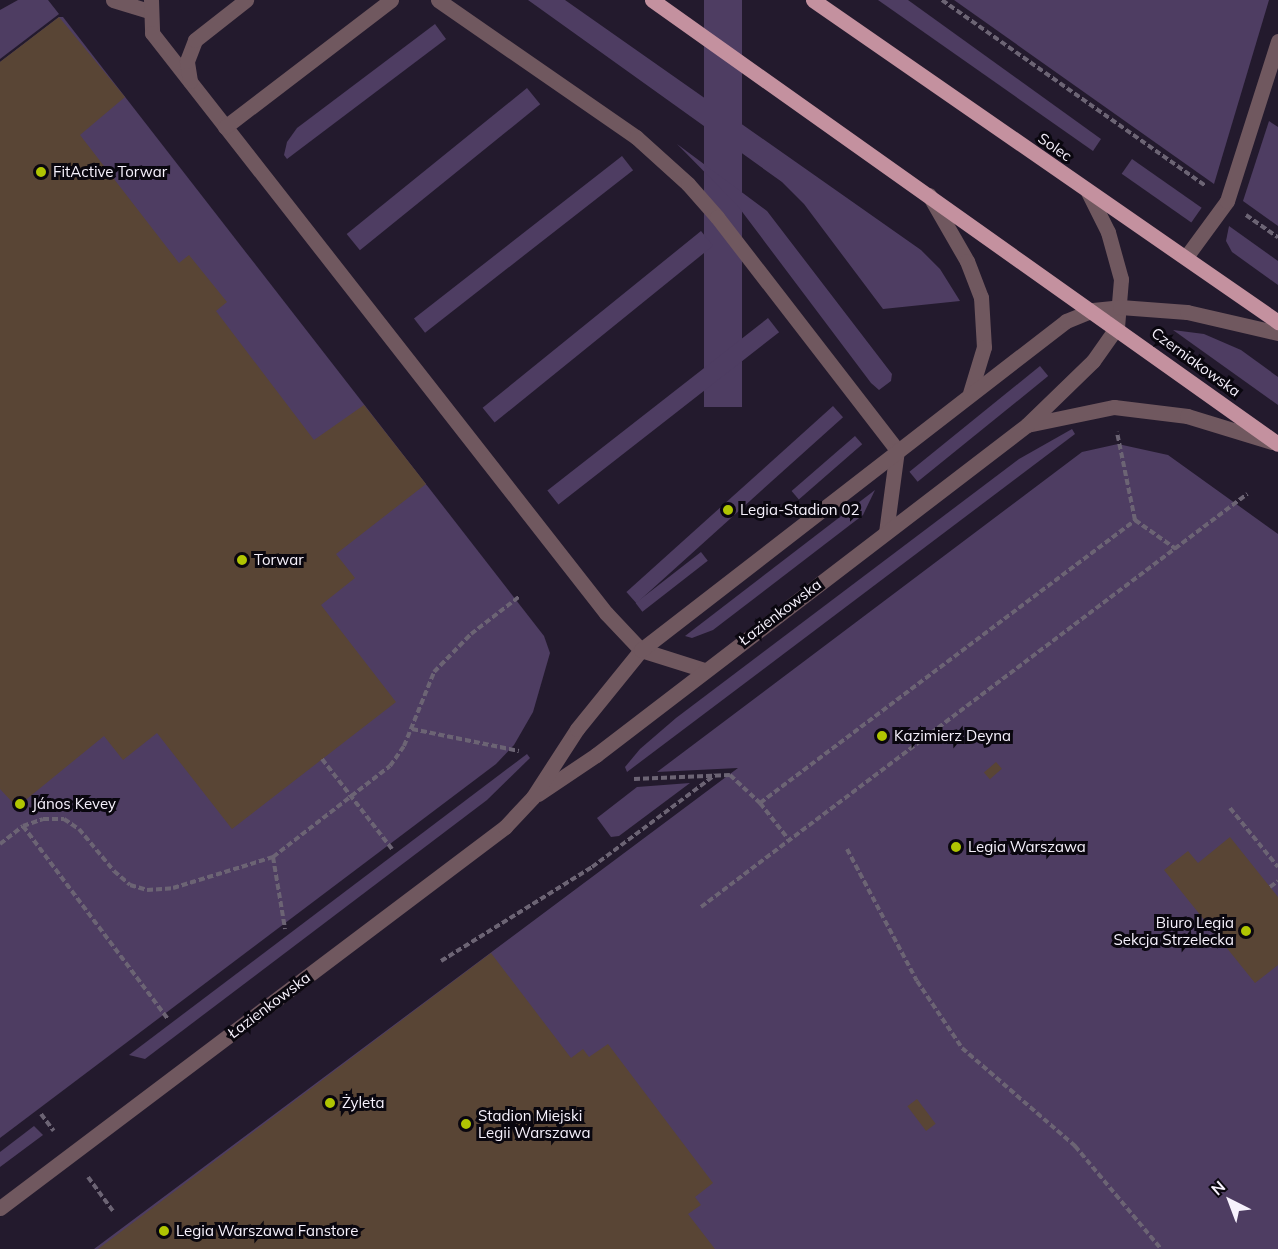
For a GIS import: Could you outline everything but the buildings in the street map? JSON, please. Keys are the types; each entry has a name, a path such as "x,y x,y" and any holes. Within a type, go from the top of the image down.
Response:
{"main road":[{"path":"652,0 1093,310"},
{"name":"Solec","path":"813,0 1278,322"},
{"path":"827,0 847,25"},
{"name":"Czerniakowska","path":"1093,310 1277,443"}],"street":[{"path":"113,0 150,6 152,33 586,588 641,650 704,670"},
{"path":"190,82 187,61 195,40 246,0"},
{"path":"225,127 391,0"},
{"path":"438,0 619,125 692,188 897,450 885,532"},
{"path":"1186,257 1227,201 1278,41"},
{"name":"Łazienkowska","path":"533,797 596,755 704,670 1027,425 1093,361 1117,327 1120,307 1116,254 1088,192"},
{"path":"929,195 967,261 981,297 984,346 968,396"},
{"name":"Łazienkowska","path":"0,1208 505,827 533,797 577,729 641,650 1066,321 1093,310 1120,307 1187,312 1278,333"},
{"name":"Łazienkowska","path":"1027,425 1114,407 1187,416 1277,443"}],"path":[{"path":"942,0 1278,237"},
{"path":"1118,432 1136,520 1176,549"},
{"path":"701,907 1247,494"},
{"path":"760,803 1136,520"},
{"path":"0,844 23,826 43,819 64,819 79,829 114,871 130,885 147,890 173,888 273,857 390,766 412,729 434,672 471,634 519,596"},
{"path":"412,729 519,751"},
{"path":"322,759 392,849"},
{"path":"634,779 729,775 760,803 789,840"},
{"path":"441,961 592,867 715,776"},
{"path":"1230,808 1278,867"},
{"path":"23,826 168,1019"},
{"path":"847,849 917,981 962,1048 1075,1146 1161,1249"},
{"path":"273,857 285,929"},
{"path":"1270,887 1278,880"},
{"path":"41,1114 54,1131"},
{"path":"88,1178 113,1211"}],"shaded area":[{"path":"18,0 48,0 59,14 0,59 0,10"},
{"path":"528,0 565,0 921,250 940,269 960,301 883,309 804,204 782,182"},
{"path":"704,0 742,0 742,407 704,407"},
{"path":"878,0 908,0 1101,139 1093,151"},
{"path":"954,0 1269,0 1214,184"},
{"name":"Torwar","path":"59,17 63,17 544,636 550,653 533,712 514,745 496,764 0,1138 0,62"},
{"path":"435,24 446,39 287,159 284,155 287,142 297,128"},
{"path":"527,88 540,104 360,250 347,234"},
{"path":"1269,121 1278,127 1278,226 1243,201"},
{"path":"677,144 767,211 892,374 891,381 879,390 871,383 737,205"},
{"path":"622,156 633,170 425,333 414,319"},
{"path":"1132,159 1202,208 1191,222 1122,174"},
{"path":"1229,226 1278,261 1278,285 1232,252 1226,241"},
{"path":"701,231 713,246 495,423 483,408"},
{"path":"768,318 779,332 558,505 547,490"},
{"path":"1173,330 1204,334 1241,350 1278,377 1278,405"},
{"path":"1040,366 1048,376 918,482 909,472"},
{"path":"833,406 843,417 636,603 626,592"},
{"path":"1072,429 1075,434 627,772 625,767 640,749 676,718 1019,459"},
{"path":"855,436 862,444 799,499 792,491"},
{"name":"Legia Warszawa","path":"1118,444 1168,455 1278,534 1278,1249 94,1249 738,768 657,772 1082,452"},
{"path":"875,490 863,515 713,630 692,638 685,636"},
{"path":"701,552 708,561 642,612 636,603"},
{"path":"527,754 530,758 487,800 145,1059 129,1055"},
{"path":"690,783 619,836 611,837 597,818 637,787"},
{"path":"34,1126 43,1135 0,1167 0,1152"}],"place":[{"name":"FitActive Torwar","path":"41,172"},
{"name":"Legia-Stadion 02","path":"728,510"},
{"name":"Torwar","path":"242,560"},
{"name":"Kazimierz Deyna","path":"882,736"},
{"name":"János Kevey","path":"20,804"},
{"name":"Legia Warszawa","path":"956,847"},
{"name":"Biuro Legia Sekcja Strzelecka","path":"1246,931"},
{"name":"Żyleta","path":"330,1103"},
{"name":"Stadion Miejski Legii Warszawa","path":"466,1124"},
{"name":"Legia Warszawa Fanstore","path":"164,1231"}]}
